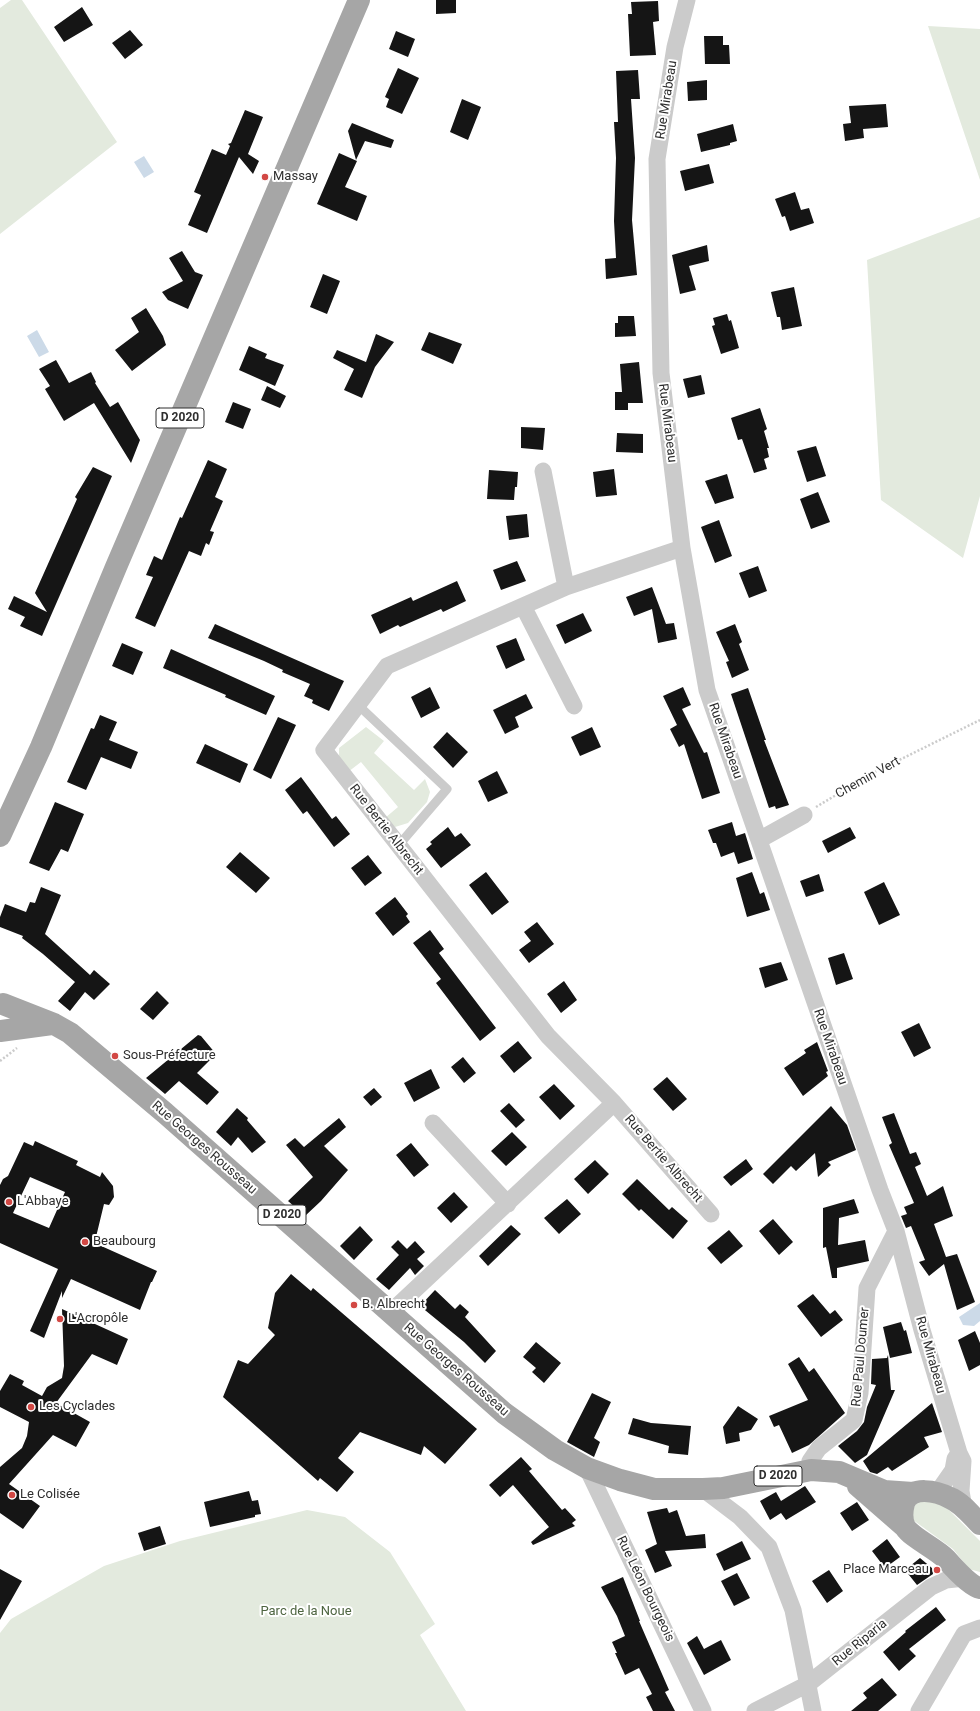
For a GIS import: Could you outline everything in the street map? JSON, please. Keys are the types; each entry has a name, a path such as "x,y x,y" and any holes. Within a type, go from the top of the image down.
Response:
{"main road":[{"name":"D 2020","path":"0,836 41,747 116,567 359,0"},
{"name":"Rue Georges Rousseau","path":"2,1000 70,1033 165,1113 504,1413 556,1450 587,1468 620,1480 654,1489 723,1488 811,1470 839,1472 852,1477"},
{"path":"0,1027 4,1014 2,1000"},
{"path":"0,1031 54,1024"},
{"name":"D 2020","path":"852,1477 884,1491 913,1493"},
{"path":"852,1477 864,1492 905,1527 939,1552 976,1586"},
{"path":"905,1527 902,1512 907,1498 913,1493 926,1491 951,1498 964,1508 980,1524"}],"street":[{"name":"Rue Mirabeau","path":"687,0 675,47 657,159 660,373 682,548 707,690 877,1183 896,1231 922,1330 959,1453 963,1461 961,1491 964,1508"},
{"path":"543,471 566,587"},
{"name":"Rue Bertie Albrecht","path":"682,548 566,587 387,666 324,750 548,1036 614,1103 711,1214"},
{"path":"523,606 574,706"},
{"path":"759,840 804,815"},
{"name":"Rue Bertie Albrecht","path":"391,1312 508,1204 614,1103"},
{"path":"433,1123 508,1204"},
{"name":"Rue Paul Doumer","path":"811,1470 810,1460 819,1448 854,1420 860,1394 867,1288 896,1231"},
{"path":"937,1493 953,1470 955,1459 959,1453"},
{"name":"Rue Léon Bourgeois","path":"587,1468 703,1711"},
{"path":"703,1489 740,1517 769,1547 793,1610 813,1711"},
{"name":"Rue Riparia","path":"755,1711 808,1684 931,1587 946,1580 976,1586"},
{"path":"919,1711 964,1634 980,1628"}],"lane":[{"path":"358,705 447,789 398,846"}],"path":[{"name":"Chemin Vert","path":"804,815 873,773 980,720"}],"green space":[{"path":"11,0 22,0 117,142 0,234 0,8"},
{"path":"928,26 980,29 980,180"},
{"path":"980,217 980,496 963,558 881,500 867,260"},
{"path":"366,727 384,741 374,753 414,790 425,779 430,792 427,802 408,823 395,827 385,818 398,807 361,762 348,772 339,757 339,748"},
{"path":"927,1499 944,1505 980,1541 980,1572 969,1569 953,1549 913,1520 912,1508 918,1502"},
{"name":"Parc de la Noue","path":"307,1510 345,1517 390,1552 435,1624 420,1635 466,1711 0,1711 0,1633 11,1619 104,1566 180,1541"}],"water":[{"path":"144,156 154,172 144,178 134,162"},
{"path":"37,330 49,352 39,357 27,336"},
{"path":"980,1303 980,1321 974,1326 963,1325 959,1317"}],"building":[{"path":"436,0 456,0 456,13 436,14"},
{"path":"658,1 659,21 653,22 656,55 630,56 628,14 632,14 631,2"},
{"path":"82,7 93,25 64,42 54,27"},
{"path":"130,30 143,45 125,59 112,43"},
{"path":"396,31 415,39 408,57 389,49"},
{"path":"704,36 723,36 723,45 729,45 730,64 705,64"},
{"path":"398,68 419,78 402,114 386,107 389,99 385,97"},
{"path":"638,70 640,99 631,99 635,158 632,220 637,275 606,279 605,259 616,258 614,221 616,158 614,122 618,122 616,71"},
{"path":"707,80 707,100 688,101 687,82"},
{"path":"462,99 481,107 468,140 450,132"},
{"path":"886,104 888,127 863,129 864,138 845,141 843,124 851,123 849,106"},
{"path":"245,110 263,117 248,154 259,161 253,174 239,157 207,233 188,225 201,195 194,192 212,149 226,155 230,146 228,144 231,143"},
{"path":"352,123 394,140 391,148 365,141 356,160 348,131"},
{"path":"733,124 737,141 730,143 730,145 701,152 697,134"},
{"path":"339,153 357,161 345,187 367,196 357,221 317,204"},
{"path":"709,164 714,183 685,191 680,171"},
{"path":"795,192 801,210 809,208 814,223 790,231 785,216 782,217 775,199"},
{"path":"707,245 709,261 689,266 696,290 680,294 672,255"},
{"path":"182,251 195,272 203,275 188,309 168,300 162,292 183,281 169,258"},
{"path":"323,274 340,281 327,314 310,307"},
{"path":"794,287 802,326 782,330 780,317 777,317 771,292"},
{"path":"146,308 163,336 166,345 132,371 115,350 139,332 131,318"},
{"path":"727,314 729,321 731,320 739,348 721,354 712,326 715,325 713,318"},
{"path":"618,316 634,316 636,336 615,337 615,323 618,323"},
{"path":"429,332 462,344 453,364 421,350"},
{"path":"376,334 394,342 375,367 362,398 344,390 354,369 333,358 337,350 366,362"},
{"path":"249,346 267,354 265,358 284,365 275,386 239,370"},
{"path":"56,360 69,383 91,372 96,382 95,383 110,407 118,402 140,440 131,463 94,403 64,421 45,389 50,386 39,369"},
{"path":"639,362 643,403 628,403 628,410 615,410 615,392 622,392 620,364"},
{"path":"701,375 705,394 688,398 683,379"},
{"path":"267,386 286,396 280,408 261,400"},
{"path":"233,402 251,409 243,429 225,422"},
{"path":"760,408 767,429 764,431 769,448 767,448 769,457 764,459 767,469 754,473 742,439 738,440 731,418"},
{"path":"521,427 545,428 543,450 521,448"},
{"path":"617,433 643,434 643,453 616,452"},
{"path":"816,446 826,476 807,482 797,451"},
{"path":"208,460 227,469 215,497 223,501 210,531 214,532 209,545 206,543 201,556 189,551 155,627 135,618 153,577 146,575 154,556 162,560 180,517 182,518"},
{"path":"93,467 112,476 42,636 20,626 25,617 8,609 14,596 47,612 35,593 77,499 75,497"},
{"path":"614,469 617,495 596,497 593,472"},
{"path":"489,470 518,472 514,500 487,499"},
{"path":"727,474 734,498 715,504 705,481"},
{"path":"818,492 830,522 811,529 800,499"},
{"path":"527,514 529,537 509,540 506,516"},
{"path":"719,520 732,556 715,563 701,527"},
{"path":"517,561 526,581 501,590 493,570"},
{"path":"758,566 767,591 749,598 739,573"},
{"path":"457,581 466,601 443,612 441,609 400,627 398,625 380,634 371,615 411,597 413,601"},
{"path":"652,587 666,624 674,623 677,639 658,643 652,609 634,616 626,597"},
{"path":"583,613 592,631 565,644 556,625"},
{"path":"215,624 344,681 329,711 312,703 313,700 304,696 310,684 282,672 283,670 264,661 208,638"},
{"path":"735,624 742,642 739,644 749,670 732,678 726,662 729,661 716,632"},
{"path":"516,638 525,660 506,669 496,646"},
{"path":"122,643 143,652 133,675 112,666"},
{"path":"171,649 275,696 266,715 225,697 226,695 163,668"},
{"path":"430,687 440,708 421,718 411,697"},
{"path":"683,687 691,705 682,709 704,753 707,752 720,793 702,799 684,744 679,747 670,729 677,725 663,696"},
{"path":"748,688 766,740 764,740 789,805 776,809 775,806 769,808 731,694"},
{"path":"526,694 533,708 515,717 519,727 505,734 493,710"},
{"path":"100,715 117,722 109,740 138,752 131,769 101,757 86,790 67,782 91,728 94,729"},
{"path":"278,717 296,725 271,779 253,770"},
{"path":"592,727 601,747 580,756 571,737"},
{"path":"447,732 468,752 453,768 433,747"},
{"path":"205,744 248,764 240,783 196,763"},
{"path":"497,771 508,793 488,802 478,781"},
{"path":"301,777 332,819 336,816 350,834 334,847 307,811 303,814 285,790"},
{"path":"55,802 84,814 68,852 61,849 49,871 29,863"},
{"path":"732,822 736,836 745,833 753,859 738,864 734,852 721,857 716,843 713,843 708,830"},
{"path":"448,827 455,837 461,833 471,845 441,868 426,849 432,844 430,842"},
{"path":"850,827 856,838 828,853 822,841"},
{"path":"240,852 270,878 256,893 226,867"},
{"path":"368,855 382,873 365,886 351,868"},
{"path":"486,872 509,902 492,915 469,885"},
{"path":"752,872 760,894 764,892 770,910 747,917 736,878"},
{"path":"819,874 824,891 806,897 800,881"},
{"path":"884,882 900,915 879,925 864,892"},
{"path":"41,887 61,895 45,934 90,975 94,970 110,984 94,1000 85,992 70,1011 58,1001 75,982 22,938 23,936 0,927 0,917 5,904 26,912 30,902 35,903"},
{"path":"395,897 408,914 406,916 410,922 393,936 375,913"},
{"path":"537,922 554,944 529,963 519,950 531,941 524,932"},
{"path":"430,930 444,949 439,953 496,1028 480,1041 436,983 441,979 413,943"},
{"path":"844,953 853,979 836,985 828,958"},
{"path":"781,962 788,980 765,988 759,968"},
{"path":"564,981 577,1000 561,1013 547,994"},
{"path":"157,991 169,1003 153,1020 140,1009"},
{"path":"919,1023 931,1048 914,1057 901,1032"},
{"path":"198,1035 201,1036 216,1054 197,1073 219,1092 207,1105 179,1081 165,1094 146,1078"},
{"path":"518,1041 532,1058 514,1073 500,1056"},
{"path":"817,1042 828,1071 826,1072 828,1076 803,1096 784,1068 806,1053 804,1050"},
{"path":"463,1057 476,1073 464,1083 451,1067"},
{"path":"431,1069 440,1088 414,1102 404,1083"},
{"path":"667,1077 687,1099 673,1111 653,1089"},
{"path":"554,1084 575,1106 560,1120 539,1097"},
{"path":"374,1088 382,1097 371,1106 363,1097"},
{"path":"509,1103 525,1120 516,1128 500,1111"},
{"path":"831,1106 847,1125 856,1150 828,1162 831,1165 818,1177 815,1153 796,1171 791,1166 773,1184 763,1174"},
{"path":"237,1108 248,1118 247,1120 266,1142 252,1153 238,1137 231,1146 216,1132"},
{"path":"894,1113 910,1154 916,1152 921,1164 915,1167 927,1196 943,1186 953,1216 934,1224 946,1257 957,1254 975,1302 957,1310 944,1264 929,1276 919,1262 925,1260 911,1226 906,1228 901,1216 907,1214 904,1207 914,1203 889,1145 892,1143 882,1117"},
{"path":"339,1118 346,1127 324,1146 348,1170 321,1201 305,1216 288,1201 313,1177 286,1145 295,1138 304,1147"},
{"path":"512,1132 527,1147 506,1166 491,1151"},
{"path":"35,1141 78,1161 76,1165 100,1177 102,1172 113,1186 114,1197 109,1205 104,1204 96,1237 101,1239 99,1245 157,1271 140,1310 71,1279 62,1298 62,1291 44,1338 30,1331 58,1269 0,1243 0,1185 3,1179 8,1176 24,1142 33,1146","holes":["30,1177 65,1192 49,1228 13,1213"]},
{"path":"411,1143 429,1165 414,1177 396,1155"},
{"path":"746,1159 753,1169 731,1186 723,1177"},
{"path":"595,1160 609,1174 588,1194 574,1179"},
{"path":"637,1179 669,1210 672,1207 688,1221 673,1239 641,1209 639,1211 622,1194"},
{"path":"454,1192 468,1207 451,1223 437,1208"},
{"path":"567,1199 581,1214 559,1234 544,1218"},
{"path":"854,1199 859,1213 839,1218 838,1245 865,1240 869,1261 837,1268 837,1278 832,1278 826,1247 823,1248 823,1208"},
{"path":"773,1219 793,1242 779,1255 759,1231"},
{"path":"511,1225 521,1234 488,1266 479,1256"},
{"path":"360,1226 373,1240 354,1260 340,1246"},
{"path":"729,1230 743,1246 721,1264 707,1248"},
{"path":"398,1240 407,1249 415,1241 425,1252 417,1259 424,1266 415,1275 410,1268 389,1290 376,1279 399,1255 391,1247"},
{"path":"291,1274 311,1291 313,1288 477,1429 445,1464 424,1446 421,1455 360,1432 338,1458 354,1472 337,1492 320,1478 318,1481 223,1397 238,1360 248,1364 275,1335 268,1328 275,1293"},
{"path":"435,1290 455,1309 460,1304 469,1312 465,1317 496,1351 485,1363 464,1342 420,1306"},
{"path":"813,1294 830,1314 835,1310 843,1320 821,1337 797,1306"},
{"path":"62,1309 128,1339 117,1365 92,1354 56,1403 90,1422 76,1447 53,1435 9,1484 40,1506 23,1529 0,1513 0,1467 22,1448 27,1436 29,1422 0,1407 0,1391 10,1374 24,1381 22,1385 42,1396 47,1387 62,1378 64,1366"},
{"path":"901,1322 904,1331 906,1330 912,1353 890,1358 883,1327"},
{"path":"975,1331 980,1343 980,1365 969,1371 958,1340"},
{"path":"536,1342 561,1363 544,1383 532,1372 536,1368 523,1357"},
{"path":"888,1355 891,1390 895,1390 867,1455 855,1463 838,1446 857,1431 864,1422 867,1407 876,1385 871,1384 872,1359 887,1358"},
{"path":"799,1357 809,1372 814,1368 845,1413 809,1445 792,1453 779,1425 774,1427 769,1416 808,1400 788,1364"},
{"path":"592,1393 611,1402 594,1438 600,1442 594,1457 567,1442"},
{"path":"932,1403 942,1432 924,1437 929,1447 892,1471 888,1467 877,1474 870,1472 863,1461"},
{"path":"738,1406 758,1419 751,1430 739,1433 740,1441 726,1444 723,1427"},
{"path":"633,1418 651,1423 691,1426 688,1455 668,1453 669,1446 628,1434"},
{"path":"521,1457 532,1469 529,1471 562,1510 565,1508 576,1520 572,1523 575,1526 533,1545 531,1542 549,1527 513,1485 500,1497 489,1485"},
{"path":"805,1486 816,1502 786,1520 781,1513 770,1520 760,1501 776,1492 781,1501"},
{"path":"249,1491 252,1501 258,1500 261,1514 255,1515 255,1517 210,1527 204,1502"},
{"path":"857,1502 869,1520 852,1531 840,1513"},
{"path":"667,1508 669,1513 677,1510 686,1536 705,1534 706,1548 665,1551 672,1566 655,1573 645,1550 657,1544 647,1512"},
{"path":"160,1526 166,1544 144,1551 138,1533"},
{"path":"887,1539 900,1557 885,1568 872,1551"},
{"path":"742,1541 751,1559 724,1571 716,1554"},
{"path":"920,1558 932,1568 933,1574 917,1585 905,1570"},
{"path":"0,1569 22,1581 0,1620"},
{"path":"829,1570 843,1591 827,1603 812,1581"},
{"path":"737,1573 750,1598 734,1606 721,1581"},
{"path":"623,1577 639,1621 669,1690 665,1692 675,1711 653,1711 646,1697 652,1694 639,1668 625,1675 615,1653 617,1653 612,1642 625,1636 617,1616 601,1587"},
{"path":"936,1607 946,1620 909,1649 916,1656 899,1671 883,1652 906,1632 905,1631"},
{"path":"697,1636 704,1649 721,1640 731,1660 704,1675 687,1643"},
{"path":"882,1678 897,1695 878,1711 851,1711 867,1698 863,1693"}],"place":[{"name":"Massay","path":"265,177"},
{"name":"Sous-Préfecture","path":"115,1056"},
{"name":"L'Abbaye","path":"9,1202"},
{"name":"Beaubourg","path":"85,1242"},
{"name":"B. Albrecht","path":"354,1305"},
{"name":"L'Acropôle","path":"60,1319"},
{"name":"Les Cyclades","path":"31,1407"},
{"name":"Le Colisée","path":"12,1495"},
{"name":"Place Marceau","path":"937,1570"}]}
